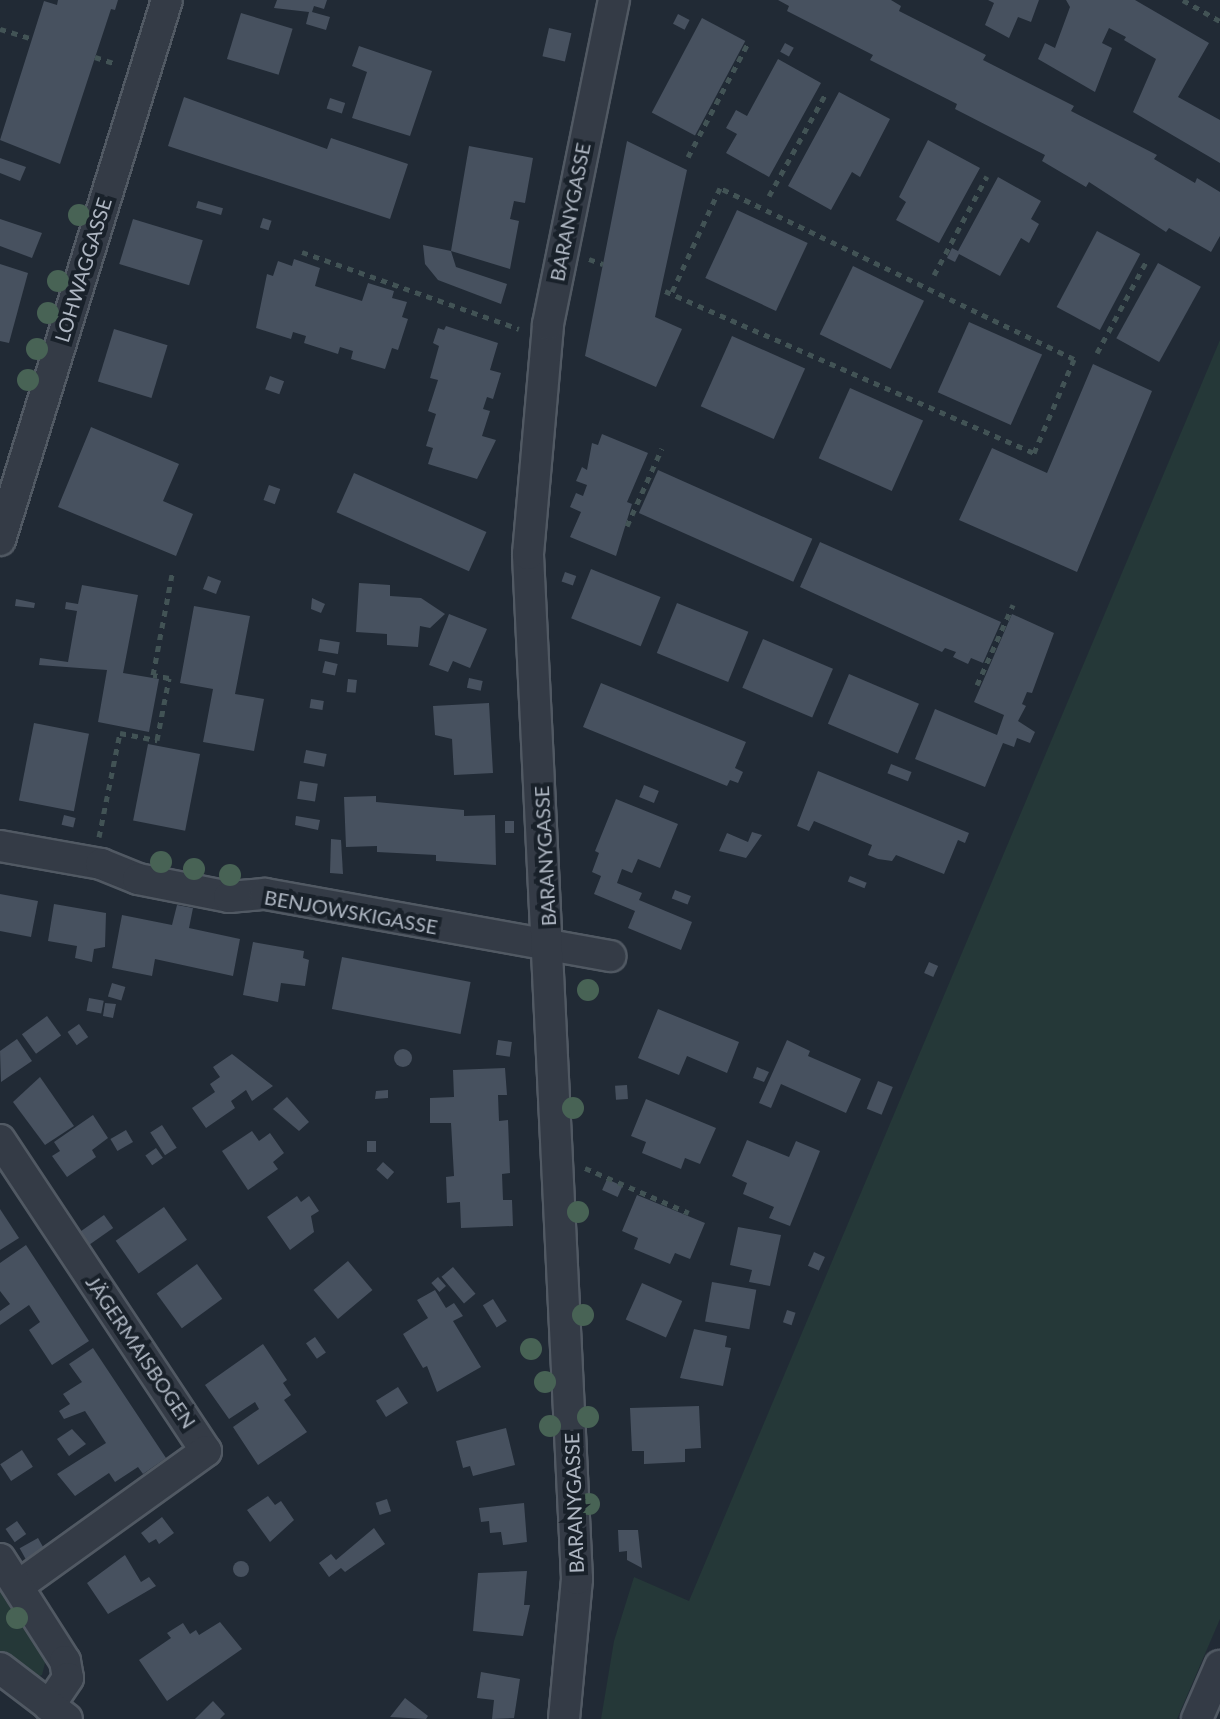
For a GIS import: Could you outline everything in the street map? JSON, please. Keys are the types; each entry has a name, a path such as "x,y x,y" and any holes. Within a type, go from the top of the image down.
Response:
{"street":[{"name":"LOHWAGGASSE","path":"0,540 167,0"},
{"name":"BARANYGASSE","path":"564,1719 577,1579 528,554 548,324 614,0"},
{"name":"BENJOWSKIGASSE","path":"0,846 94,863 138,879 229,897 265,894 610,956"},
{"name":"JÄGERMAISBOGEN","path":"0,1140 206,1451 18,1586"},
{"path":"0,1559 65,1661 68,1678 58,1712 0,1668"},
{"path":"1197,1719 1220,1666"}],"path":[{"path":"1183,0 1220,21"},
{"path":"0,29 32,39"},
{"path":"688,157 747,45"},
{"path":"769,196 825,95"},
{"path":"934,275 987,176"},
{"path":"720,188 1074,359 1034,453 668,292 720,188"},
{"path":"302,252 527,331"},
{"path":"1097,353 1146,262"},
{"path":"627,526 662,448"},
{"path":"94,863 120,733 157,740 169,678 153,675 172,574"},
{"path":"977,685 1013,605"},
{"path":"559,1169 596,1169 689,1213"}],"shaded area":[{"path":"1220,340 1220,1619 1177,1719 601,1719 614,1641 634,1577 689,1601"},
{"path":"0,1584 47,1655 42,1675 33,1678 0,1658"}],"building":[{"path":"58,0 118,0 115,10 111,9 60,164 0,140 44,1 57,5"},
{"path":"277,0 327,0 324,9 314,6 312,12 330,17 326,30 306,24 309,12 274,8"},
{"path":"778,0 891,0 901,6 899,11 986,55 983,60 1074,106 1071,111 1157,155 1154,159 1195,183 1197,178 1220,192 1220,236 1211,252 1169,228 1166,232 1089,182 1086,187 1042,161 1045,155 955,109 957,104 870,60 873,55 787,11 789,6"},
{"path":"988,0 1039,0 1031,22 1018,17 1009,38 985,25 994,3"},
{"path":"1066,0 1135,0 1209,43 1178,97 1220,120 1220,163 1133,112 1156,59 1124,40 1126,37 1109,28 1102,43 1112,48 1095,92 1038,59 1045,43 1055,48 1070,7"},
{"path":"241,13 293,29 279,75 227,59"},
{"path":"678,14 690,20 685,30 673,24"},
{"path":"702,18 745,41 695,135 652,112"},
{"path":"549,28 571,33 565,61 542,56"},
{"path":"785,43 794,48 789,57 780,52"},
{"path":"359,46 432,71 410,136 352,118 367,72 352,66"},
{"path":"778,59 821,83 769,177 726,153 737,134 726,128 736,110 747,116"},
{"path":"839,92 890,119 860,177 852,172 831,210 788,186"},
{"path":"184,97 327,149 331,138 408,164 390,219 168,146"},
{"path":"330,98 345,103 342,113 327,108"},
{"path":"928,140 980,168 939,243 896,220 906,202 899,197"},
{"path":"627,141 687,170 655,317 682,329 656,387 585,356"},
{"path":"469,146 533,158 525,203 514,201 510,219 519,221 510,269 451,251"},
{"path":"0,158 26,167 20,181 0,173"},
{"path":"998,177 1041,201 1031,219 1039,224 1029,243 1021,238 1000,276 959,254 955,262 947,258 952,248 958,251"},
{"path":"198,201 223,208 221,215 196,208"},
{"path":"737,210 808,243 776,311 705,278"},
{"path":"263,218 272,221 268,230 260,228"},
{"path":"0,219 42,233 32,258 0,246"},
{"path":"133,219 203,240 189,285 119,264"},
{"path":"1097,231 1140,254 1100,330 1057,307"},
{"path":"423,245 451,251 456,267 507,284 501,304 438,280 425,264"},
{"path":"294,259 320,268 315,286 362,301 368,283 394,291 392,298 407,302 402,317 408,319 398,350 392,348 385,369 351,359 353,351 340,347 338,354 304,343 306,336 293,332 291,339 256,328 267,274 273,276 278,261 292,266"},
{"path":"1158,263 1201,287 1159,362 1116,338"},
{"path":"0,264 28,273 9,343 0,341"},
{"path":"853,266 924,301 891,369 820,334"},
{"path":"969,322 1042,355 1011,425 938,392"},
{"path":"446,326 498,343 490,370 501,373 493,399 487,397 483,409 490,411 482,436 496,440 477,479 428,464 433,448 426,446 436,414 428,411 438,380 430,378 439,346 433,343 438,328 444,330"},
{"path":"114,329 168,345 151,398 98,382"},
{"path":"732,336 805,369 774,439 701,406"},
{"path":"1093,364 1152,391 1077,572 959,520 992,448 1047,473"},
{"path":"270,376 284,381 279,394 265,389"},
{"path":"850,388 923,421 892,491 819,458"},
{"path":"91,427 179,464 163,501 193,514 176,556 58,507"},
{"path":"602,434 648,453 627,502 632,504 616,556 570,537 581,512 570,507 576,493 583,496 587,485 576,481 582,467 587,470 592,443 598,445"},
{"path":"658,470 812,539 793,582 639,513"},
{"path":"354,473 486,532 469,571 337,512"},
{"path":"269,485 280,489 275,504 264,500"},
{"path":"820,542 1001,622 983,663 971,658 968,664 953,657 956,652 945,648 942,652 800,587"},
{"path":"591,569 661,597 641,646 571,618"},
{"path":"565,572 576,576 573,586 562,581"},
{"path":"208,576 221,581 216,594 203,589"},
{"path":"359,583 390,585 390,596 421,598 445,614 430,628 420,626 418,647 387,645 387,634 356,632"},
{"path":"82,585 138,595 123,673 159,679 149,732 98,722 107,670 39,665 40,658 68,662 77,611 65,609 66,602 78,604"},
{"path":"312,598 325,604 321,613 311,609"},
{"path":"16,599 35,603 34,608 15,606"},
{"path":"677,603 748,632 728,682 657,653"},
{"path":"194,606 250,616 235,694 264,699 254,751 203,742 213,689 180,683"},
{"path":"449,614 487,629 470,668 453,661 448,672 429,665"},
{"path":"1012,614 1054,633 1032,693 1027,692 1022,704 1026,706 1018,721 1035,732 1030,743 1017,738 1014,747 1003,743 985,787 915,759 935,709 997,735 1004,715 974,702"},
{"path":"320,639 340,642 338,654 318,651"},
{"path":"763,639 833,669 812,717 742,688"},
{"path":"325,661 338,664 335,676 322,673"},
{"path":"849,674 919,704 898,753 828,724"},
{"path":"469,678 483,681 481,691 467,688"},
{"path":"348,679 357,680 356,693 347,692"},
{"path":"601,683 746,742 735,768 743,772 738,783 730,780 727,786 583,727"},
{"path":"311,699 324,701 322,710 310,708"},
{"path":"489,703 493,773 454,775 452,739 435,735 433,706"},
{"path":"34,723 89,734 74,811 19,801"},
{"path":"148,744 200,754 185,831 133,821"},
{"path":"306,750 327,754 324,767 304,763"},
{"path":"891,764 912,772 908,781 887,773"},
{"path":"818,771 969,833 965,843 958,840 944,874 896,855 892,861 868,855 872,845 814,821 809,831 797,826"},
{"path":"300,781 318,784 315,802 297,799"},
{"path":"644,785 659,791 654,803 639,797"},
{"path":"376,796 376,802 464,810 464,816 495,815 496,865 436,861 436,855 377,852 377,846 346,847 344,797"},
{"path":"616,799 678,824 660,868 638,859 632,873 622,869 617,883 642,893 639,900 692,922 681,950 628,928 635,911 594,894 601,876 592,872 599,853 595,851"},
{"path":"64,815 76,818 73,828 62,825"},
{"path":"296,816 320,820 318,830 295,825"},
{"path":"505,821 514,821 514,833 505,833"},
{"path":"752,832 762,835 746,858 719,851 727,833 748,842"},
{"path":"331,839 341,840 343,874 330,873"},
{"path":"850,876 867,883 864,888 848,882"},
{"path":"675,890 691,896 688,904 672,898"},
{"path":"0,894 38,901 31,937 0,931"},
{"path":"54,904 106,913 105,947 94,949 92,962 75,958 77,946 48,941"},
{"path":"177,905 193,908 189,928 240,939 233,976 155,959 152,976 112,968 122,915 172,925"},
{"path":"253,942 304,951 303,958 309,960 305,986 281,983 278,1002 243,995"},
{"path":"342,957 471,982 460,1034 332,1009"},
{"path":"929,962 938,966 933,977 924,973"},
{"path":"112,983 125,987 121,1000 108,996"},
{"path":"89,998 104,1001 101,1014 87,1011"},
{"path":"105,1003 116,1004 113,1018 103,1016"},
{"path":"658,1009 739,1042 727,1073 687,1056 679,1075 638,1058"},
{"path":"47,1016 61,1035 36,1054 22,1034"},
{"path":"79,1024 88,1037 77,1045 68,1032"},
{"path":"17,1039 32,1061 1,1082 0,1051"},
{"path":"498,1040 512,1042 510,1057 496,1055"},
{"path":"787,1040 810,1051 808,1056 861,1079 846,1113 781,1084 771,1108 759,1103"},
{"path":"399,1049 407,1049 412,1058 410,1065 399,1067 394,1062 394,1054"},
{"path":"232,1054 273,1086 252,1101 246,1090 231,1101 235,1108 206,1128 192,1108 215,1092 210,1084 220,1077 213,1067"},
{"path":"757,1067 769,1072 764,1082 753,1078"},
{"path":"505,1068 507,1095 498,1095 499,1121 508,1120 510,1173 502,1174 503,1200 512,1200 513,1226 461,1228 460,1202 447,1203 446,1177 454,1176 451,1123 430,1123 430,1098 454,1097 453,1070"},
{"path":"40,1077 74,1126 45,1145 13,1102"},
{"path":"878,1081 893,1087 882,1115 867,1109"},
{"path":"627,1085 628,1099 616,1100 615,1086"},
{"path":"388,1090 388,1098 375,1099 376,1091"},
{"path":"287,1097 309,1122 299,1131 273,1109"},
{"path":"646,1099 716,1128 700,1164 685,1158 681,1169 642,1153 646,1142 631,1136"},
{"path":"93,1115 108,1138 92,1150 96,1157 67,1177 52,1156 60,1151 54,1142"},
{"path":"162,1125 177,1148 165,1155 150,1133"},
{"path":"126,1130 133,1142 117,1151 110,1139"},
{"path":"252,1131 259,1141 270,1133 284,1153 273,1162 278,1169 248,1190 222,1151"},
{"path":"747,1140 789,1157 796,1141 820,1151 790,1226 769,1218 774,1207 743,1194 747,1183 732,1176"},
{"path":"367,1141 376,1141 376,1152 367,1152"},
{"path":"156,1148 163,1158 152,1165 145,1155"},
{"path":"383,1162 394,1172 387,1179 376,1169"},
{"path":"607,1179 623,1186 618,1197 602,1190"},
{"path":"637,1195 705,1223 690,1259 675,1253 670,1264 634,1249 638,1238 622,1231"},
{"path":"297,1196 301,1202 309,1196 319,1211 311,1216 314,1232 290,1250 267,1217"},
{"path":"164,1207 187,1240 139,1274 116,1241"},
{"path":"0,1209 19,1238 0,1250"},
{"path":"104,1215 113,1228 89,1245 79,1232"},
{"path":"738,1227 781,1235 770,1286 749,1282 752,1270 730,1265"},
{"path":"26,1245 89,1341 52,1365 29,1330 40,1322 29,1305 0,1325 0,1311 10,1304 0,1291 0,1263"},
{"path":"814,1252 825,1257 819,1271 808,1266"},
{"path":"348,1261 372,1290 338,1319 314,1290"},
{"path":"197,1264 222,1299 182,1328 157,1293"},
{"path":"453,1267 475,1294 464,1303 442,1277"},
{"path":"438,1277 446,1286 439,1292 431,1283"},
{"path":"712,1282 756,1290 749,1329 705,1321"},
{"path":"642,1283 682,1301 666,1337 626,1320"},
{"path":"435,1290 446,1308 454,1303 463,1316 453,1321 481,1367 437,1392 427,1366 423,1368 403,1334 428,1318 417,1300"},
{"path":"493,1299 507,1321 497,1327 483,1305"},
{"path":"787,1310 796,1313 792,1325 783,1322"},
{"path":"694,1329 727,1336 725,1347 731,1348 723,1386 680,1378"},
{"path":"315,1337 326,1353 317,1359 306,1343"},
{"path":"263,1344 287,1380 283,1383 291,1395 284,1400 307,1432 258,1465 233,1427 259,1409 255,1402 229,1419 205,1385"},
{"path":"93,1348 166,1458 143,1474 138,1467 115,1482 109,1473 75,1496 57,1474 106,1443 85,1411 64,1419 59,1411 70,1404 63,1394 82,1382 69,1364"},
{"path":"398,1387 408,1403 386,1417 376,1401"},
{"path":"699,1406 701,1448 685,1449 685,1462 644,1464 644,1451 632,1451 630,1408"},
{"path":"506,1428 515,1465 473,1476 470,1466 463,1468 456,1441"},
{"path":"72,1429 86,1444 69,1456 57,1439"},
{"path":"22,1450 33,1467 11,1481 0,1464"},
{"path":"268,1496 275,1505 281,1501 294,1520 270,1542 247,1510"},
{"path":"387,1499 391,1511 380,1515 376,1503"},
{"path":"524,1503 527,1542 503,1545 501,1532 490,1533 489,1521 481,1522 479,1508"},
{"path":"162,1517 174,1533 159,1544 156,1539 149,1543 141,1533"},
{"path":"17,1521 26,1534 15,1542 6,1529"},
{"path":"374,1528 385,1544 345,1572 341,1568 329,1577 319,1563 331,1554 336,1560"},
{"path":"618,1530 638,1530 642,1568 627,1560 627,1551 619,1552"},
{"path":"38,1538 44,1549 26,1560 20,1548"},
{"path":"125,1555 141,1582 149,1577 156,1586 108,1614 87,1583"},
{"path":"238,1561 244,1561 249,1569 247,1575 238,1577 233,1572 233,1566"},
{"path":"527,1571 524,1605 530,1605 523,1636 473,1631 478,1573"},
{"path":"220,1622 242,1649 167,1701 139,1660 171,1638 167,1633 183,1623 190,1634 196,1630 199,1635"},
{"path":"481,1672 520,1679 514,1718 492,1719 494,1700 477,1698"},
{"path":"405,1698 428,1716 426,1719 390,1717"},
{"path":"213,1701 225,1714 220,1719 195,1719"}]}
